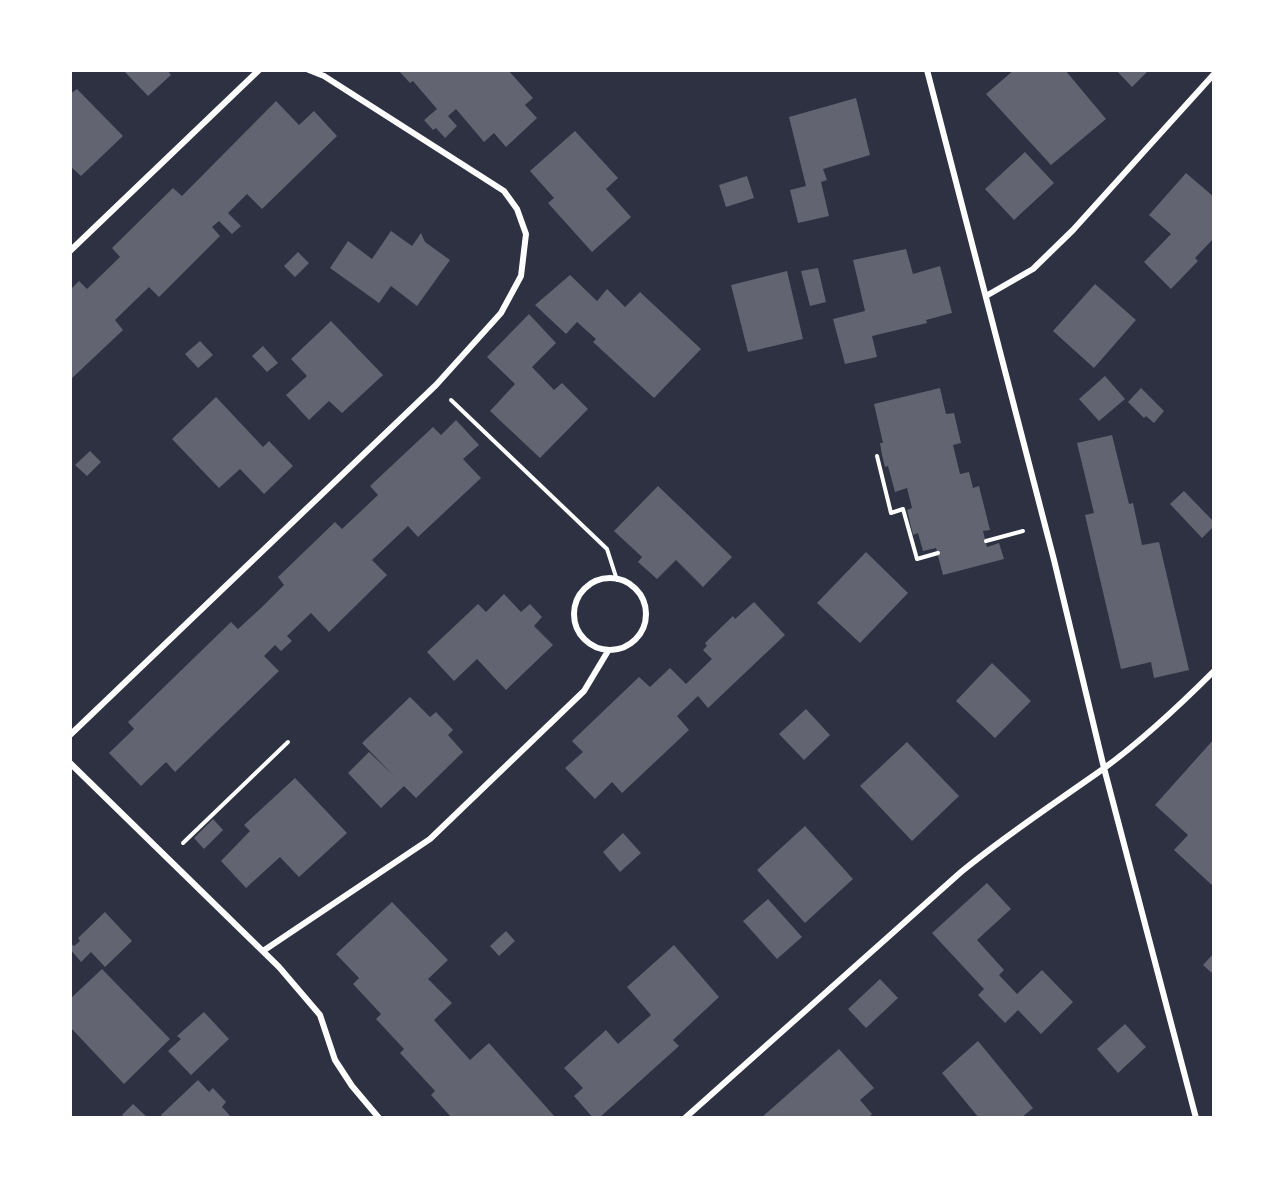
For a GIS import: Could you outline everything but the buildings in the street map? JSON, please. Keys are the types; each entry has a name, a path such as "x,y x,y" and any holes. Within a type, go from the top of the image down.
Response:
{"street":[{"path":"70,251 259,70"},
{"path":"70,735 436,385 501,313 521,276 526,234 518,209 504,191 324,76 309,70"},
{"path":"927,70 1045,526 1104,768 1196,1118"},
{"path":"986,296 1033,269 1073,230 1214,74"},
{"path":"617,580 637,591 644,602 645,614 639,636 630,644 608,651 586,642 579,633 574,609 577,598 594,582 617,580"},
{"path":"263,951 430,839 584,691 608,651"},
{"path":"685,1118 961,872 1008,833 1104,768 1170,715 1214,671"},
{"path":"70,763 263,951 320,1014 335,1060 352,1086 379,1118"}],"path":[{"path":"436,385 607,549 617,580"},
{"path":"877,456 891,513 903,510 917,559 938,553"},
{"path":"986,541 1045,526"},
{"path":"167,858 288,742"}]}
